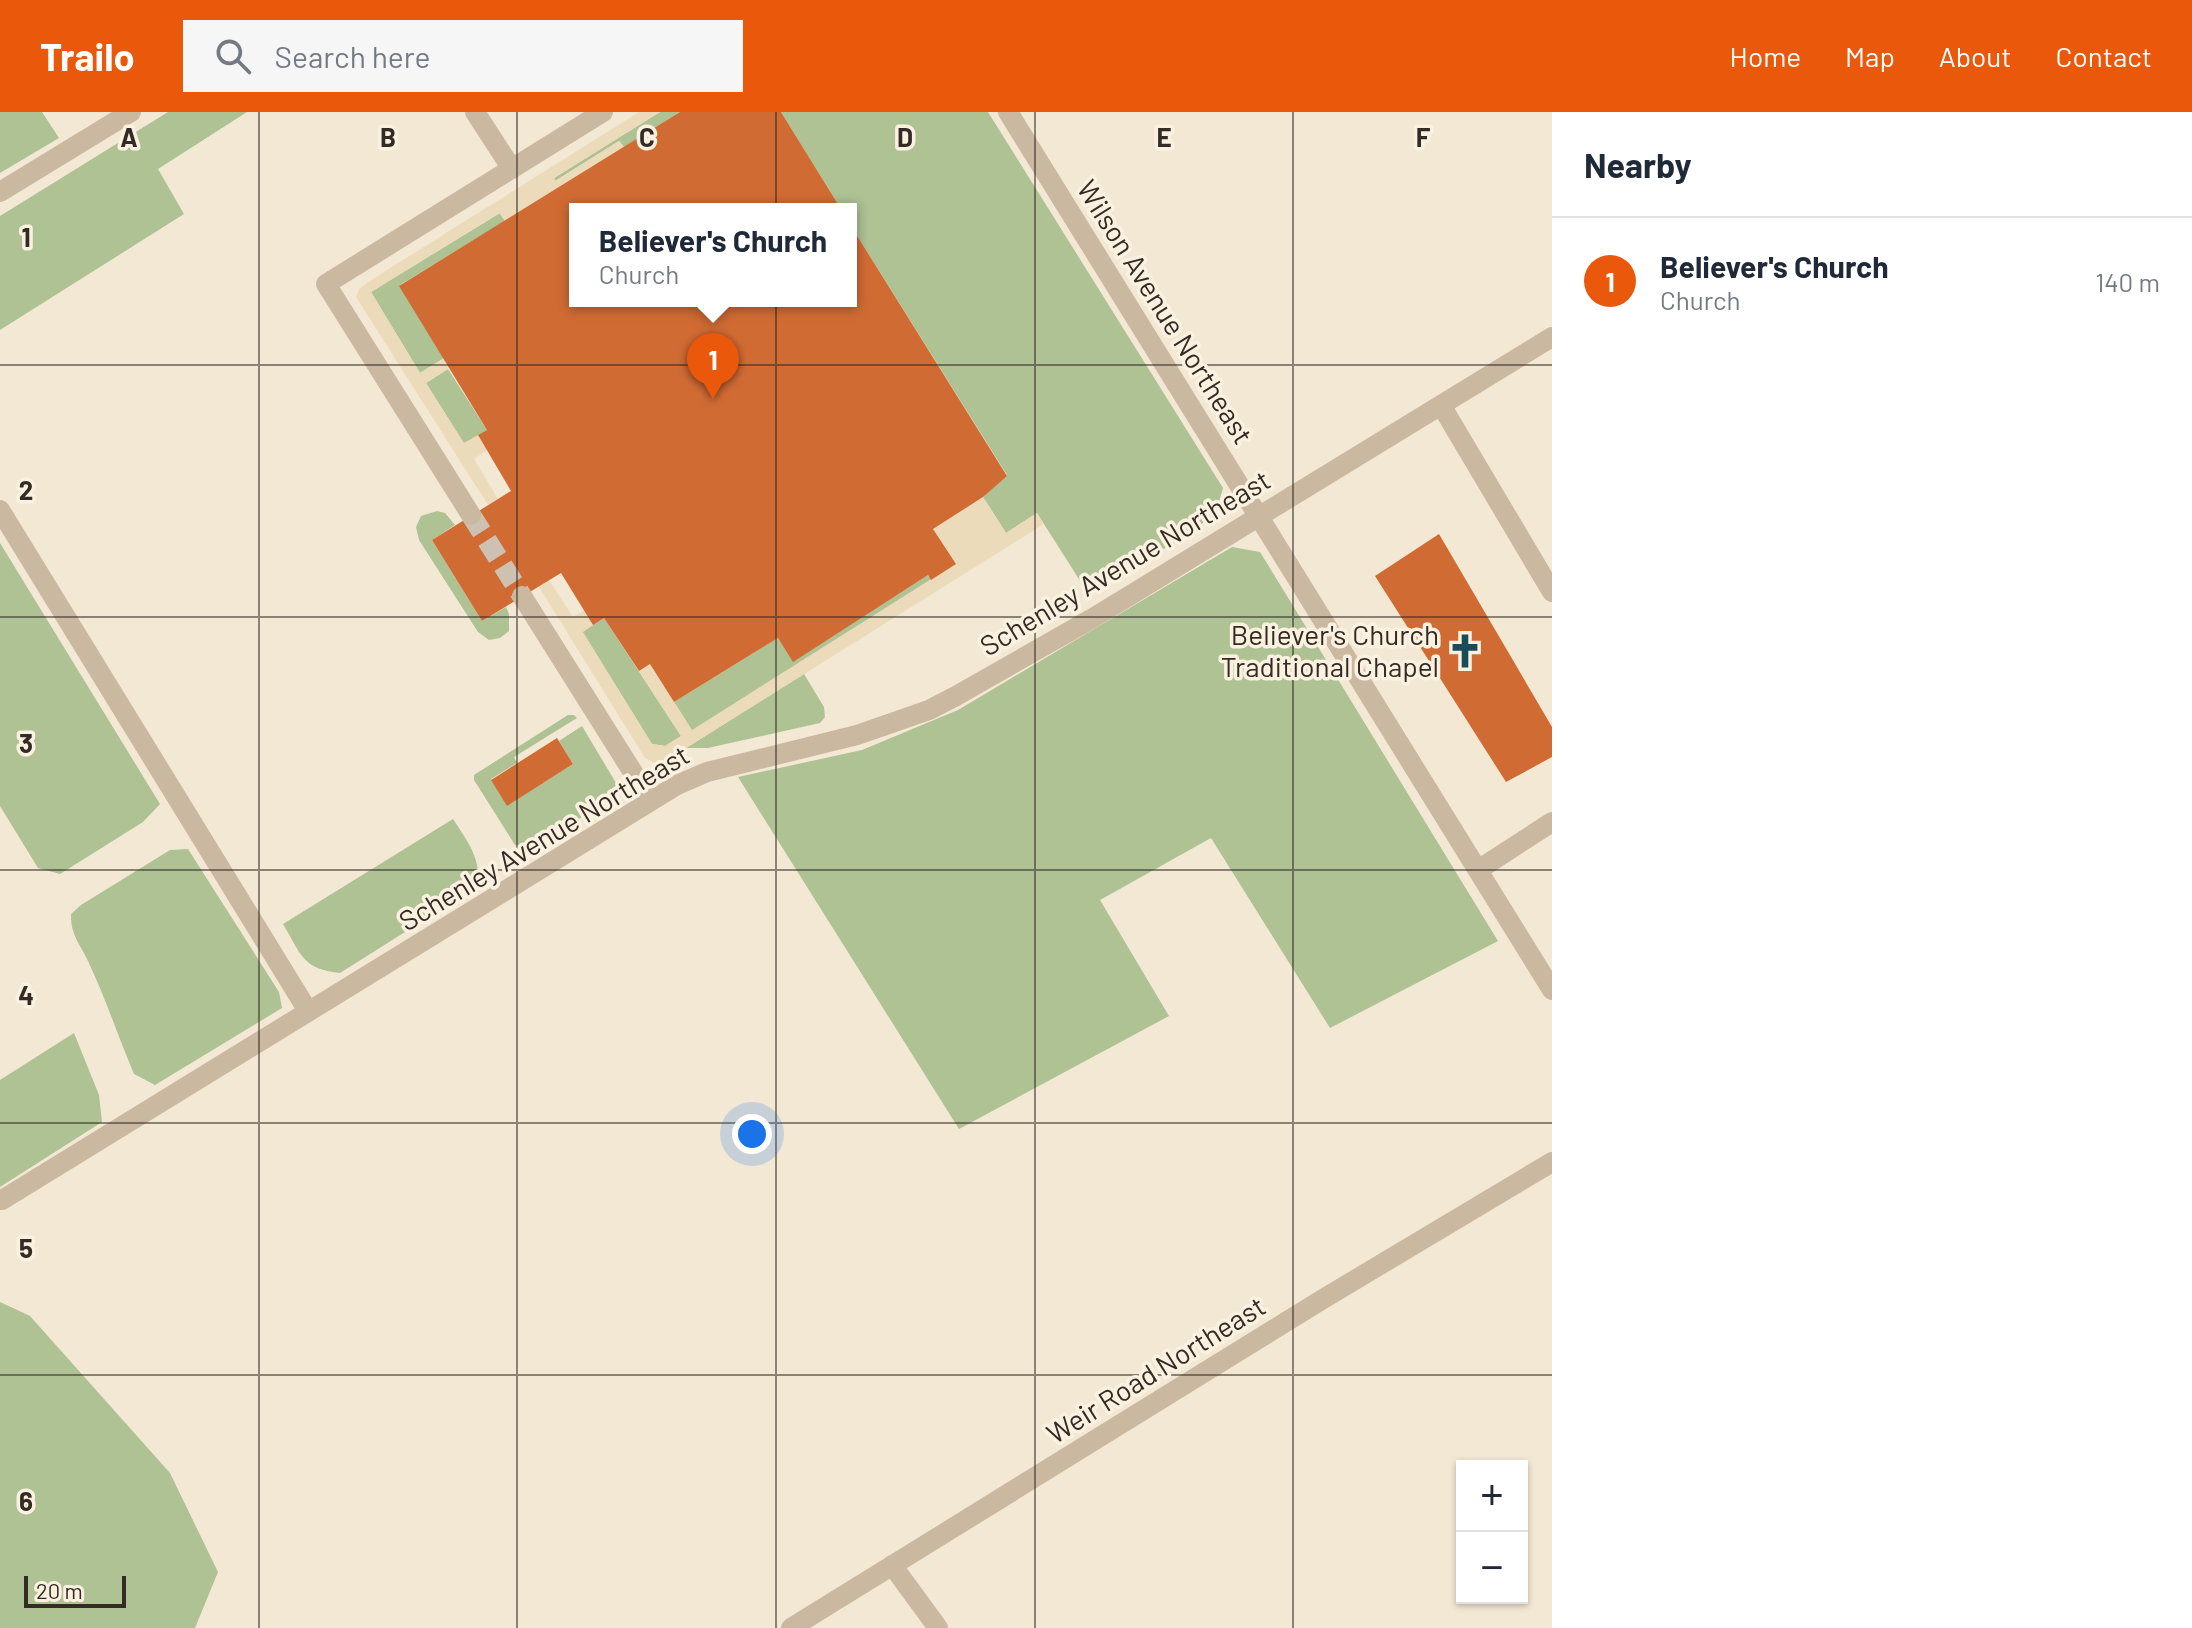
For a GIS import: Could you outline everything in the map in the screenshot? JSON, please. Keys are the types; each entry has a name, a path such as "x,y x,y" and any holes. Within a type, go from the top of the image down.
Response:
{"street":[{"path":"0,192 131,112"},
{"path":"475,112 512,169"},
{"path":"471,515 326,284 603,112"},
{"name":"Wilson Avenue Northeast","path":"1008,112 1552,990"},
{"name":"Schenley Avenue Northeast","path":"2,1200 677,785 707,772 857,735 929,710 1093,618 1552,337"},
{"path":"1441,405 1552,592"},
{"path":"0,510 308,1011"},
{"path":"522,596 651,801"},
{"path":"1478,870 1552,822"},
{"name":"Weir Road Northeast","path":"791,1628 1323,1299 1552,1162"},
{"path":"892,1565 938,1628"}],"green space":[{"path":"0,112 42,112 59,138 0,173"},
{"path":"168,112 247,112 158,169 184,214 0,330 0,216"},
{"path":"660,112 680,112 624,147 619,141 555,181 554,178"},
{"path":"781,112 988,112 1223,488 1216,512 1196,529 1089,595 1037,513 1006,533 983,497 1007,475 857,236 857,203 837,203"},
{"path":"500,213 505,221 400,285 444,358 420,373 371,292"},
{"path":"448,369 487,430 464,444 426,383"},
{"path":"437,511 445,513 455,525 432,540 482,621 506,607 509,631 500,638 489,640 478,632 419,540 416,527 421,516"},
{"path":"0,543 160,804 143,822 60,874 38,868 0,806"},
{"path":"1232,547 1260,552 1498,941 1330,1028 1211,838 1100,900 1169,1016 959,1129 738,777 862,750 958,710"},
{"path":"928,575 931,580 692,731 674,702 778,638 793,661"},
{"path":"604,618 681,736 665,746 652,744 582,632"},
{"path":"804,674 824,707 825,717 820,723 708,748 686,748"},
{"path":"568,715 577,718 514,757 517,763 491,779 507,805 573,764 559,741 582,726 616,783 618,794 538,845 515,845 474,780 474,775"},
{"path":"453,819 475,859 478,886 340,973 318,968 304,958 283,924"},
{"path":"188,849 279,992 282,1008 155,1085 134,1074 74,933 71,914 170,850"},
{"path":"74,1033 99,1095 102,1122 0,1187 0,1080"},
{"path":"0,1302 30,1316 170,1473 218,1572 195,1628 0,1628"}],"shaded area":[{"path":"639,112 660,112 554,178 556,181 619,141 624,147 505,221 499,213 371,292 420,373 444,358 448,369 426,383 464,443 478,435 487,450 474,459 498,499 488,505 356,297 359,289"},
{"path":"983,497 1006,533 1037,513 1044,524 656,764 645,758 539,587 549,580 573,617 585,610 593,625 583,632 652,744 665,746 681,736 639,671 650,664 692,730 955,564 933,529"}],"building":[{"path":"680,112 781,112 837,203 569,203 569,307 857,307 857,236 1007,476 983,497 933,529 956,564 931,580 928,575 793,662 778,638 674,702 650,664 639,671 604,618 593,625 561,573 482,621 432,540 511,491 478,435 487,430 399,286"},
{"name":"Believer's Church Traditional Chapel","path":"1439,534 1552,727 1552,757 1506,782 1375,576"},
{"path":"557,738 573,764 507,806 491,780"}],"tunnel":[{"path":"471,515 522,596"}],"place":[{"name":"Believer's Church","path":"713,399"},
{"name":"Believer's Church Traditional Chapel","path":"1465,651"}]}
